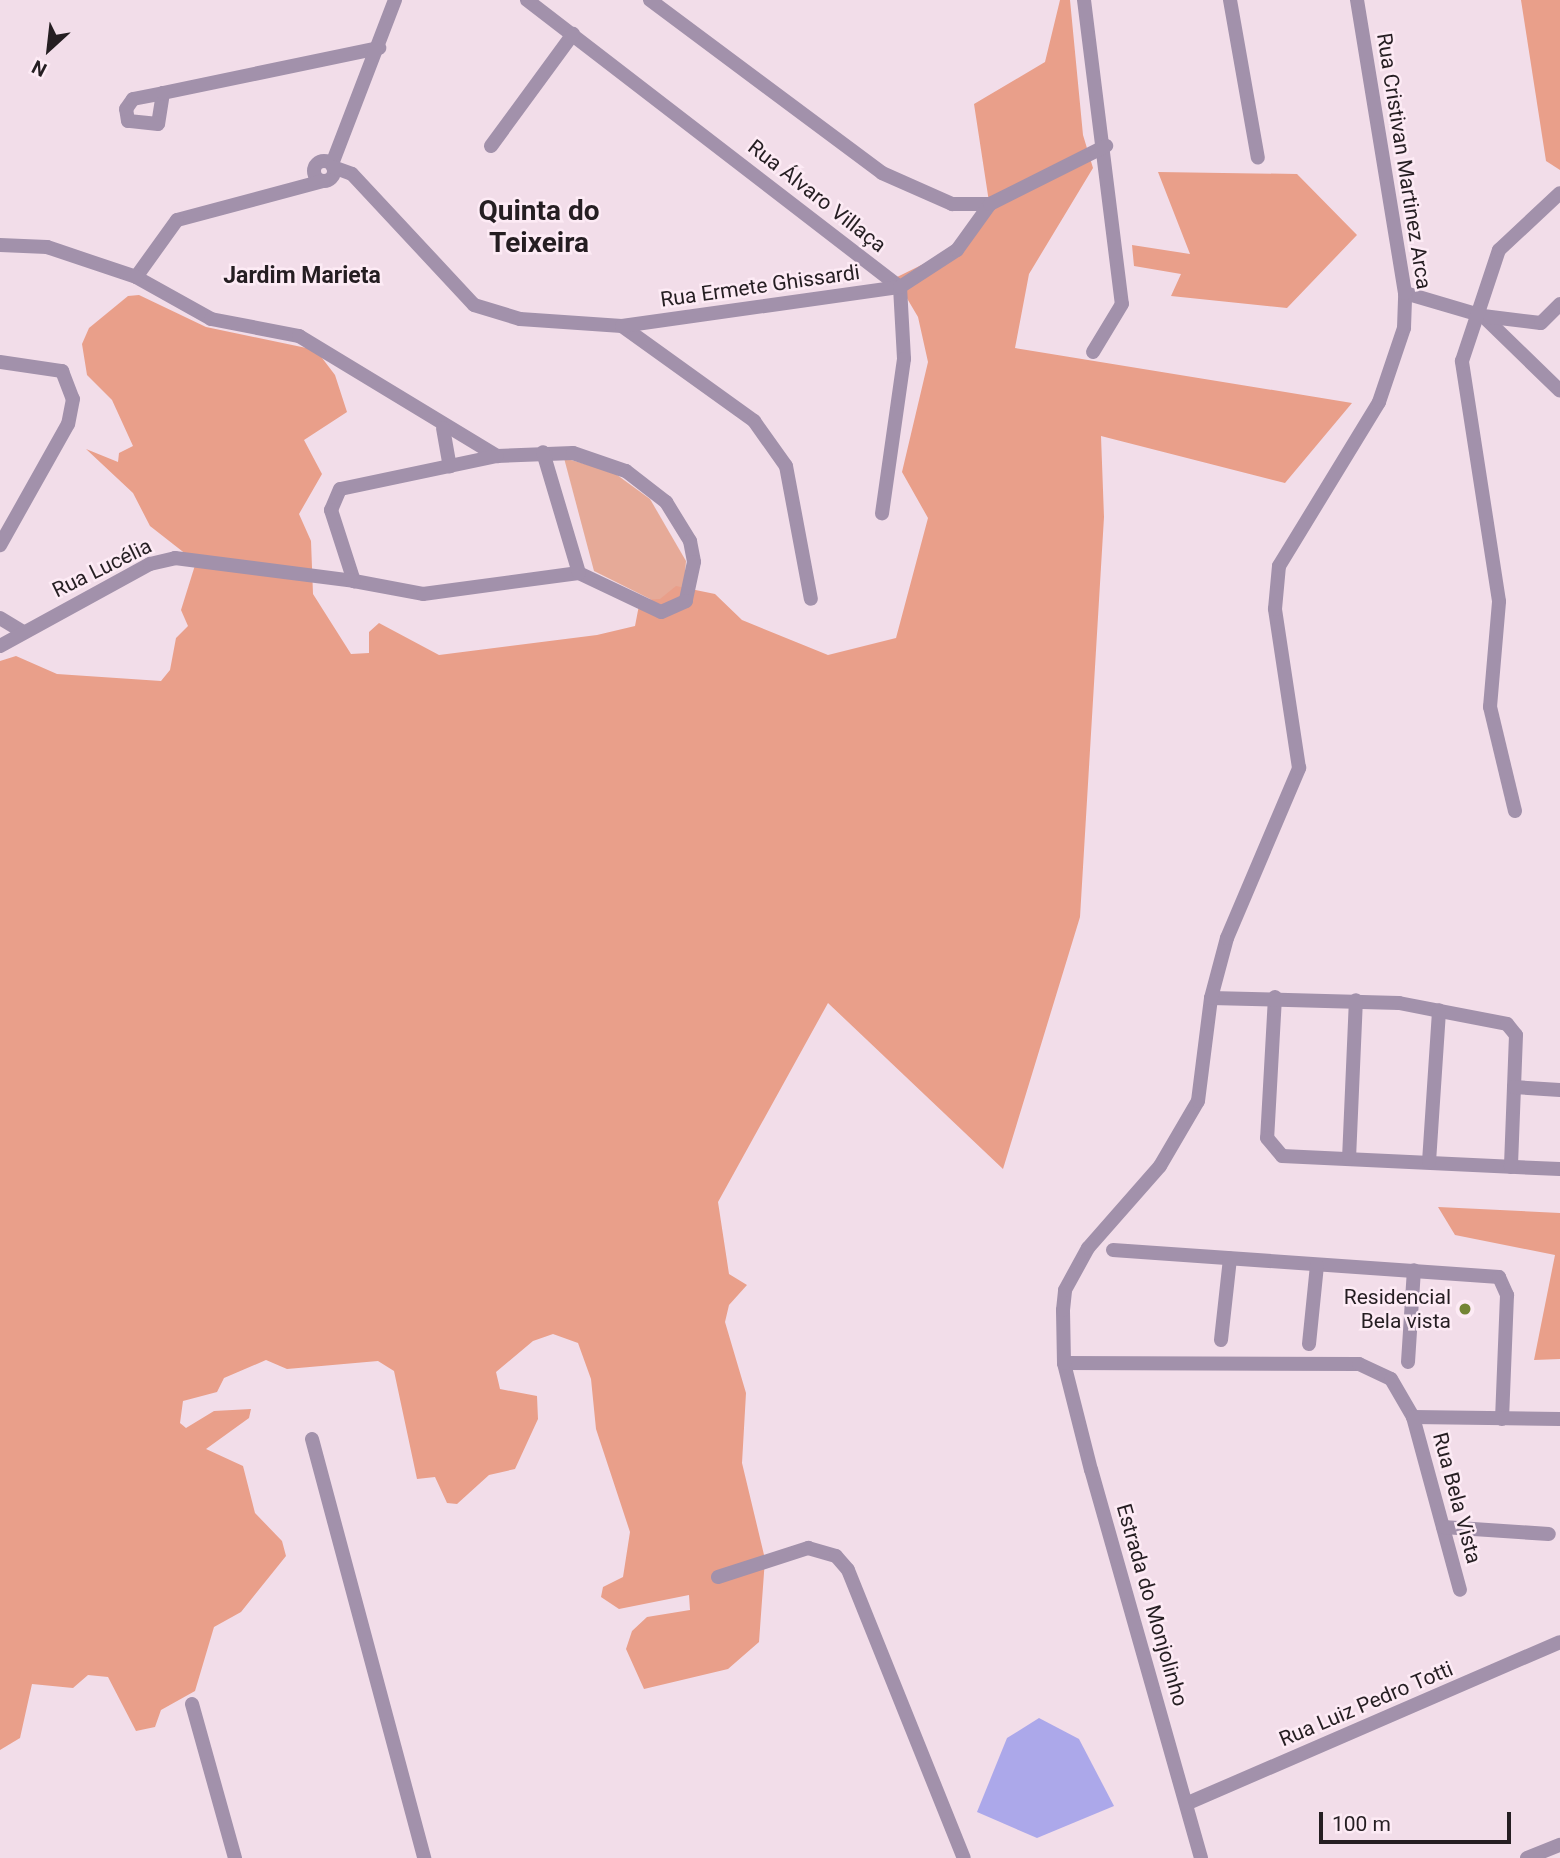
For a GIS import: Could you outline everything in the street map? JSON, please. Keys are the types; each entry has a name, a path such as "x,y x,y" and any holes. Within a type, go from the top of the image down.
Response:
{"street":[{"path":"136,277 177,220 299,191 325,171 379,48 395,0"},
{"name":"Rua Álvaro Villaça","path":"527,0 900,287"},
{"path":"650,0 882,173 952,204 990,204"},
{"path":"1084,0 1106,146 1122,304 1093,352"},
{"path":"1230,0 1258,158"},
{"name":"Rua Cristivan Martinez Arca","path":"1211,998 1235,912 1299,768 1275,608 1279,566 1378,402 1404,328 1405,293 1357,0"},
{"path":"491,146 573,34"},
{"path":"163,93 379,48"},
{"name":"Rua Ermete Ghissardi","path":"325,171 360,182 474,305 520,319 622,326 900,287 957,250 990,204 1106,146"},
{"path":"1515,811 1490,707 1499,601 1463,390 1462,361 1506,238 1560,193"},
{"path":"0,244 47,247 136,277 211,319 299,337 443,428 497,456"},
{"path":"882,513 904,359 900,287"},
{"path":"1405,293 1480,315 1541,323 1560,304"},
{"path":"1480,315 1560,391"},
{"path":"622,326 772,439 786,466 811,599"},
{"path":"0,362 62,371 73,400 68,424 0,545"},
{"path":"443,428 450,466"},
{"path":"354,581 331,510 340,489 497,456 543,452 604,460 647,485 679,520 694,562 686,601 661,612 579,573 543,452"},
{"name":"Rua Lucélia","path":"0,646 150,564 175,558 354,581 423,594 579,573"},
{"path":"0,618 23,632"},
{"path":"1275,997 1270,1145 1282,1156 1560,1170"},
{"path":"1211,998 1356,1000 1439,1010 1511,1026 1514,1087 1511,1167"},
{"name":"Estrada do Monjolinho","path":"1201,1858 1188,1803 1064,1363 1065,1290 1088,1248 1160,1166 1198,1101 1211,998"},
{"path":"1349,1159 1356,1000"},
{"path":"1429,1162 1439,1010"},
{"path":"1514,1087 1560,1090"},
{"path":"1113,1250 1493,1275 1503,1282 1502,1419"},
{"path":"1221,1340 1230,1258"},
{"path":"1309,1344 1317,1265"},
{"path":"1408,1362 1414,1270"},
{"name":"Rua Bela Vista","path":"1064,1363 1359,1364 1391,1379 1413,1417 1460,1590"},
{"path":"1413,1417 1560,1419"},
{"path":"312,1439 424,1858"},
{"path":"1443,1527 1549,1534"},
{"path":"718,1577 808,1548 836,1556 852,1580 964,1858"},
{"name":"Rua Luiz Pedro Totti","path":"1188,1803 1560,1642"},
{"path":"192,1704 235,1858"},
{"path":"1527,1858 1560,1845"}],"shaded area":[{"path":"1060,0 1070,0 1083,135 1093,168 1029,274 1015,348 1352,403 1285,483 1101,436 1104,517 1080,917 1003,1169 828,1003 718,1202 729,1274 747,1285 729,1305 725,1322 746,1393 742,1463 765,1559 759,1642 728,1669 644,1689 626,1649 632,1631 647,1617 690,1610 689,1595 619,1609 601,1597 603,1587 623,1577 630,1532 596,1429 591,1379 578,1343 553,1334 533,1341 496,1372 500,1389 537,1396 538,1419 515,1469 489,1475 457,1504 447,1503 435,1477 417,1479 394,1371 378,1361 287,1369 266,1360 224,1378 217,1392 183,1401 180,1423 186,1428 214,1411 251,1409 249,1418 206,1449 243,1466 255,1513 282,1541 286,1556 241,1612 214,1627 195,1691 161,1710 155,1727 136,1731 108,1677 88,1675 73,1688 32,1684 20,1738 0,1750 0,661 16,656 57,674 161,681 170,670 176,638 188,626 181,610 196,562 150,526 133,493 86,449 118,462 119,453 133,446 112,400 87,375 82,344 89,328 128,296 139,295 206,327 316,350 335,375 347,412 304,440 322,474 299,514 311,541 313,594 351,654 369,653 369,632 379,623 439,655 597,635 635,626 640,600 660,599 676,586 715,594 742,620 828,655 896,638 928,518 902,472 928,362 918,317 895,278 956,248 989,202 974,104 1045,62"},
{"path":"1521,0 1560,0 1560,170 1546,161"},
{"path":"1158,172 1297,174 1357,235 1287,308 1171,296 1181,274 1134,266 1132,245 1190,254"},
{"path":"564,458 613,472 650,499 686,561 684,586 660,604 594,571"},
{"path":"1438,1207 1560,1213 1560,1359 1534,1360 1555,1255 1455,1235"},
{"path":"1039,1718 1079,1739 1114,1806 1037,1838 977,1812 1007,1738"}],"place":[{"name":"Residencial Bela vista","path":"1465,1309"}],"district":[{"name":"Quinta do Teixeira","path":"539,227"},
{"name":"Jardim Marieta","path":"302,276"}]}
